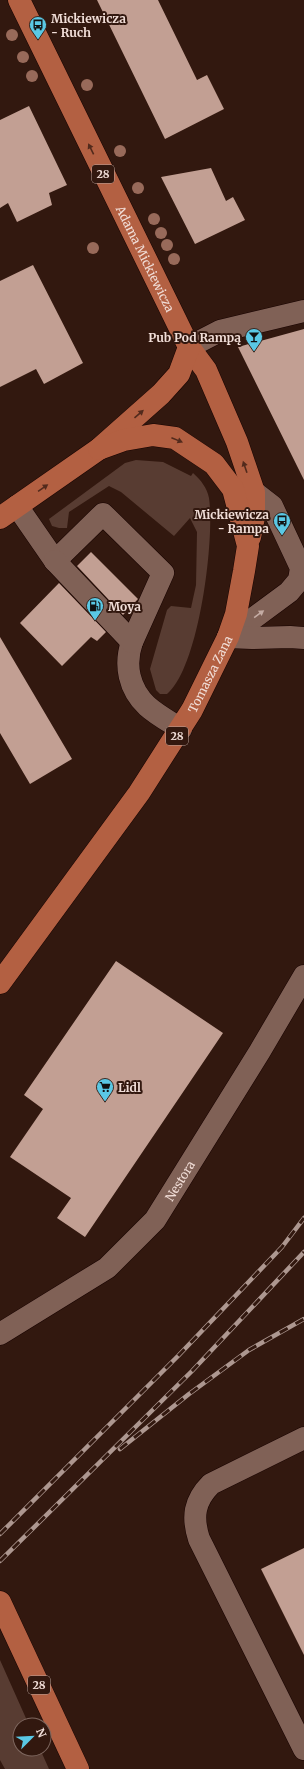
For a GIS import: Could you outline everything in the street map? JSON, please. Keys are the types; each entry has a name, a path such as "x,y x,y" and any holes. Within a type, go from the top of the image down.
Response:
{"main road":[{"name":"Adama Mickiewicza","path":"18,0 189,347 206,370 237,442 254,492 254,517 248,546"},
{"path":"99,449 161,394 179,374 189,347"},
{"name":"Tomasza Zana","path":"0,984 139,793 181,729 228,637 236,614 248,546 233,490 214,464 193,448 175,438 154,435 124,440 99,449"},
{"name":"28","path":"9,512 99,449"},
{"name":"28","path":"0,1602 78,1769"}],"street":[{"path":"189,347 220,332 304,311"},
{"path":"228,637 289,592 299,580 301,568 272,506 254,492"},
{"path":"9,512 132,642"},
{"path":"55,561 104,514 163,573 132,642 128,654 127,665 135,691 148,707 181,729"},
{"path":"228,637 252,638 290,636 304,638"},
{"name":"Nestora","path":"0,1334 107,1268 155,1220 260,1051 304,976"},
{"path":"304,1438 211,1484 198,1500 194,1516 200,1539 304,1749"}],"shaded area":[{"path":"136,460 163,462 191,476 193,473 203,484 209,498 210,517 207,571 196,631 188,658 178,680 167,694 160,694 156,690 150,669 167,610 171,606 191,608 196,585 197,532 190,518 174,536 121,492 109,486 69,512 67,528 52,526 49,519 125,463"},
{"path":"0,1660 25,1717 12,1717 12,1757 44,1757 49,1769 5,1769 0,1760"}],"building":[{"path":"97,0 158,0 197,80 207,75 224,109 165,139"},
{"path":"29,106 67,185 49,193 52,205 17,222 8,203 0,208 0,120"},
{"path":"211,168 226,201 233,197 245,220 195,244 161,177"},
{"path":"33,265 83,363 44,384 36,369 0,387 0,281"},
{"path":"304,329 304,480 238,347"},
{"path":"91,552 138,599 123,615 77,566"},
{"path":"59,583 106,632 97,641 91,637 62,666 20,623"},
{"path":"0,637 72,759 30,784 0,733"},
{"name":"Lidl","path":"116,961 223,1033 85,1237 57,1218 71,1198 10,1157 43,1109 24,1095"},
{"path":"304,1548 304,1655 261,1569"}],"railway":[{"path":"0,1534 178,1356 282,1247 304,1218"},
{"path":"0,1561 192,1371 304,1252"},
{"path":"120,1449 189,1394 249,1350 304,1319"}],"place":[{"name":"Mickiewicza - Ruch","path":"38,40"},
{"name":"Pub Pod Rampą","path":"254,352"},
{"name":"Mickiewicza - Rampa","path":"282,536"},
{"name":"Moya","path":"95,621"},
{"name":"Lidl","path":"105,1102"}]}
